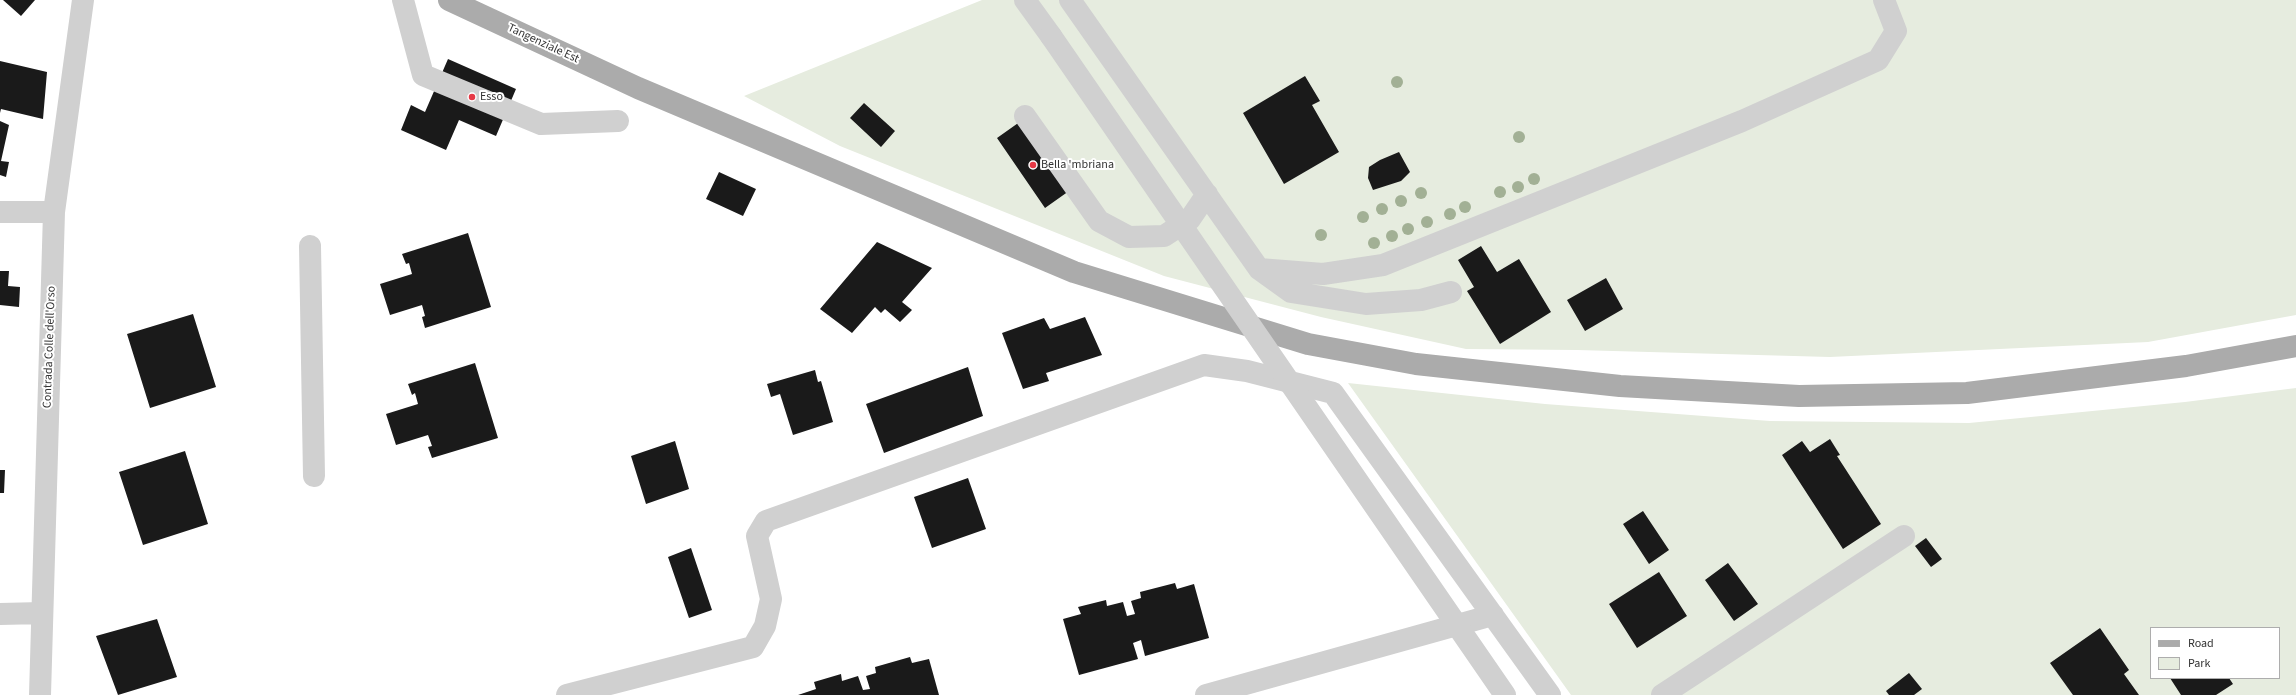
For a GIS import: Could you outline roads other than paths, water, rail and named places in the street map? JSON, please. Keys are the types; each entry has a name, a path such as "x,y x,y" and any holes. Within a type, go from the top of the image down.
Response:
{"main road":[{"name":"Tangenziale Est","path":"449,0 638,88 1074,272 1308,344 1416,364 1620,386 1799,396 1959,393 2186,366 2296,346"}],"street":[{"name":"Contrada Colle dell'Orso","path":"40,695 54,212 83,0"},
{"path":"403,0 423,75 542,124 618,121"},
{"path":"1026,0 1505,695"},
{"path":"1070,0 1259,269 1291,292 1366,304 1421,300 1451,292"},
{"path":"1259,269 1323,274 1382,265 1742,122 1878,60 1896,32 1884,0"},
{"path":"1026,116 1099,221 1129,237 1164,236 1190,218 1207,194"},
{"path":"0,212 54,212"},
{"path":"310,246 314,476"},
{"path":"568,695 753,648 765,626 771,599 757,536 766,521 1204,366 1247,371 1333,393 1550,695"},
{"path":"1662,695 1904,536"},
{"path":"0,614 42,614"},
{"path":"1206,695 1493,615"}],"place":[{"name":"Esso","path":"472,97"},
{"name":"Bella 'mbriana","path":"1033,165"}]}
